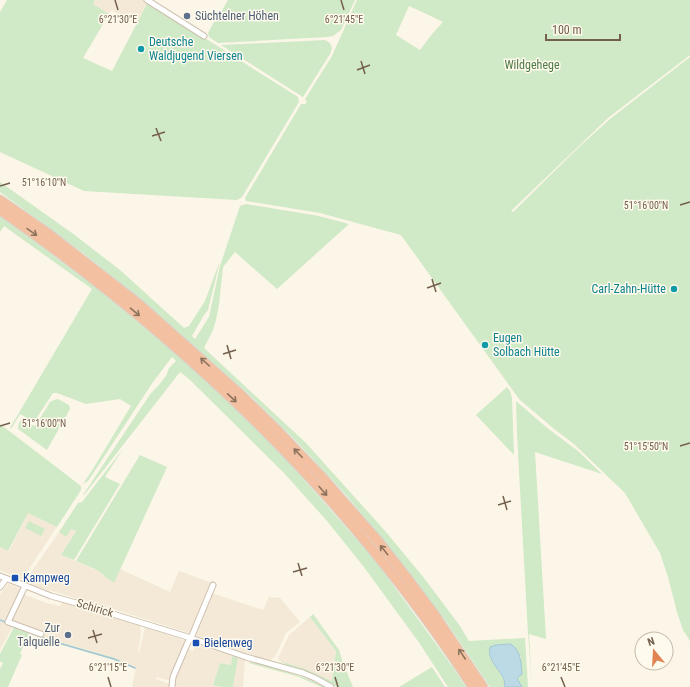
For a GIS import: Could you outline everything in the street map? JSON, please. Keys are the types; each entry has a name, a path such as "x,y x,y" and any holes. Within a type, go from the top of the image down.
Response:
{"highway":[{"path":"0,200 49,234 139,304 239,393 278,431 321,476 378,541 434,614 483,687"},
{"path":"0,210 46,242 135,312 228,394 273,438 315,482 371,546 427,619 473,687"}],"street":[{"path":"147,0 204,36"},
{"name":"Schirick","path":"0,576 51,596 191,638 246,657 303,673 331,687"},
{"path":"0,587 6,579"},
{"path":"172,687 173,677 213,585"},
{"path":"24,586 8,622 41,634"}],"shaded area":[{"path":"95,0 144,0 148,2 136,24 111,10 109,14 93,4"},
{"path":"28,513 57,527 23,578 20,579 0,570 0,547 9,551"},
{"path":"71,529 76,531 61,555 94,569 114,582 120,569 170,592 179,571 212,583 192,632 189,633 38,587 25,581 59,532 66,537"},
{"path":"8,584 21,589 6,622 0,619 0,594"},
{"path":"24,590 25,595 47,603 60,606 62,602 140,625 141,633 139,653 145,627 186,641 172,673 171,681 156,677 156,679 170,684 170,687 132,687 136,668 115,658 42,637 43,632 12,621 11,618"},
{"path":"212,593 263,610 269,597 280,598 300,622 286,633 275,657 270,660 255,656 197,636 196,633"},
{"path":"310,617 336,651 332,681 303,668 279,661 278,658 289,635"},
{"path":"0,621 13,626 0,650"},
{"path":"196,644 232,656 231,665 220,663 213,684 222,687 174,687 176,674 187,649 193,651"},
{"path":"238,658 245,660 243,687 233,687"}],"green space":[{"path":"7,0 95,0 93,4 109,14 83,58 112,71 148,2 298,97 299,102 242,197 237,200 84,191 0,152 0,12"},
{"path":"228,0 355,0 341,30 333,36 218,43 209,37 208,33"},
{"name":"Wildgehege","path":"357,0 690,0 690,55 608,118 511,211 513,212 579,147 610,119 690,57 690,641 683,630 660,553 625,493 575,445 519,399 401,235 320,213 246,201 245,198 301,104 305,104 307,102 305,99 332,56","holes":["409,6 443,22 420,50 396,35"]},
{"path":"325,40 330,43 332,48 330,54 303,97 221,45"},
{"path":"0,182 72,233 120,270 184,328 189,326 205,301 220,261 208,310 192,336 195,339 209,317 220,266 240,206 246,204 319,216 349,224 277,289 235,252 223,267 216,320 204,348 306,443 386,532 424,578 460,626 469,641 525,638 528,687 522,687 517,678 521,657 513,646 489,652 491,659 504,679 505,687 490,687 445,620 391,550 346,495 297,442 246,392 146,304 83,253 0,192"},
{"path":"0,216 98,289 217,388 283,456 375,560 466,687 448,687 420,644 364,567 327,521 284,473 189,379 180,372 83,495 151,393 166,376 169,368 176,361 172,357 153,382 88,481 83,484 131,406 120,399 86,404 57,393 53,393 34,422 20,414 11,429 10,428 92,289 4,226 0,232"},
{"path":"507,387 512,398 514,455 476,415"},
{"path":"58,399 69,405 70,409 47,450 18,429 19,423 22,419 34,426 36,425 50,402"},
{"path":"516,401 546,427 578,451 602,474 535,452 546,639 529,634 532,687 528,633"},
{"path":"0,424 81,486 81,490 57,527 28,513 8,551 0,547"},
{"path":"123,449 105,477 120,484 74,560 61,555 76,531 71,529 66,537 59,532 78,503 82,502"},
{"path":"140,455 167,467 114,583 95,569 76,561"},
{"path":"29,521 45,529 41,536 25,528"},
{"path":"313,614 339,650 353,687 337,687 320,678 279,661 303,668 332,681 336,651 310,617"},
{"path":"14,627 48,639 115,658 136,669 114,660 29,633 20,654 22,655 8,687 0,687 0,669 3,663 0,661 0,654"},
{"path":"232,656 238,658 233,687 213,685 220,663 231,665"},
{"path":"250,662 297,675 325,687 296,676 249,663"},
{"path":"432,667 445,687 399,687"}],"water":[{"path":"510,644 514,646 520,657 522,674 517,678 522,687 505,687 504,678 491,659 489,651 490,647"}],"waterway":[{"path":"0,620 5,622"},
{"path":"29,632 48,640 114,659 135,668"}],"place":[{"name":"Süchtelner Höhen","path":"187,16"},
{"name":"Deutsche Waldjugend Viersen","path":"141,49"},
{"name":"Carl-Zahn-Hütte","path":"674,289"},
{"name":"Eugen Solbach Hütte","path":"485,345"},
{"name":"Kampweg","path":"15,578"},
{"name":"Zur Talquelle","path":"68,635"},
{"name":"Bielenweg","path":"196,643"}]}
